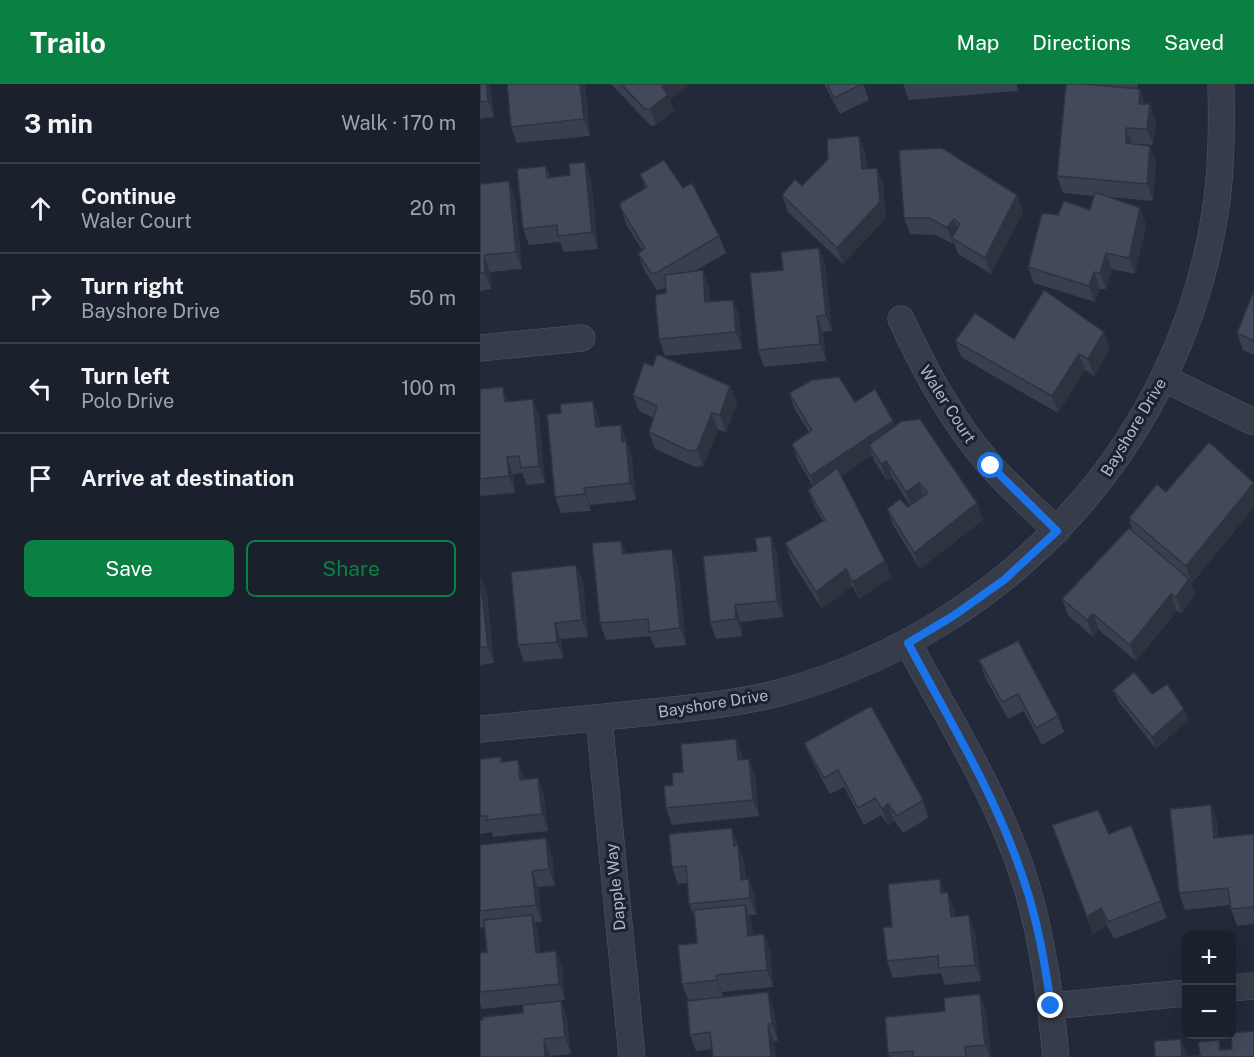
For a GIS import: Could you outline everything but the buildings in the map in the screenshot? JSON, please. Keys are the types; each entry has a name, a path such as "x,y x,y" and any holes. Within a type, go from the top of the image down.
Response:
{"street":[{"name":"Bayshore Drive","path":"480,729 724,704 784,692 843,673 908,643 953,616 1004,580 1057,531 1098,484 1128,441 1163,378 1185,327 1204,268 1214,218 1222,146 1221,84"},
{"name":"Waler Court","path":"901,319 925,372 955,421 991,466 1057,531"},
{"path":"480,348 582,338"},
{"path":"1163,378 1254,422"},
{"path":"908,643 1003,823 1027,891 1043,951 1056,1057"},
{"name":"Dapple Way","path":"599,718 632,1057"},
{"path":"1236,988 1254,986"},
{"path":"1051,1006 1182,993"}],"route":[{"path":"991,466 1057,531 1004,580 953,616 908,643 1003,823 1024,881 1043,951 1051,1006"}]}
